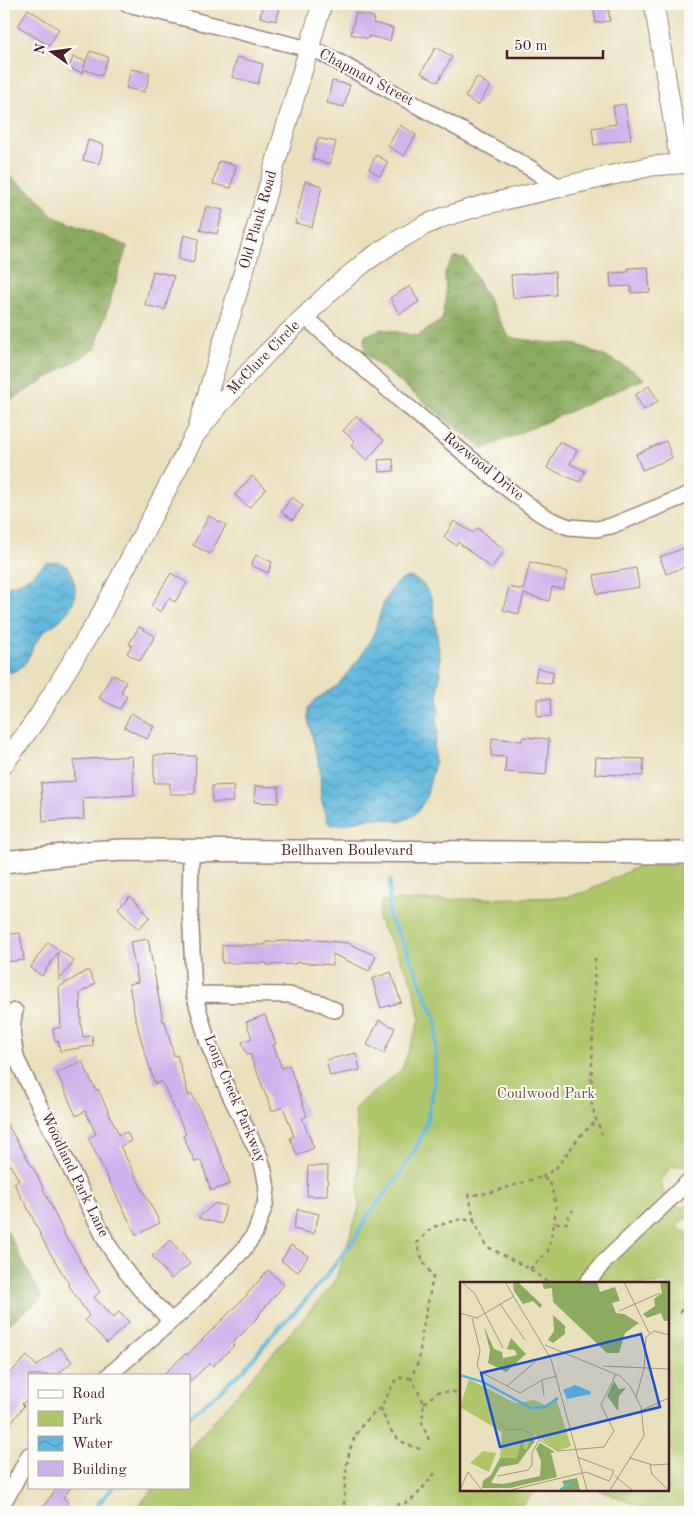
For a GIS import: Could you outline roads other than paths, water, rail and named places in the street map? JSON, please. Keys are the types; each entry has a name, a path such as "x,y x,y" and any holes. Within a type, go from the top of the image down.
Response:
{"main road":[{"name":"Bellhaven Boulevard","path":"4,862 123,850 690,853"}],"street":[{"name":"Chapman Street","path":"128,4 322,53 530,168 559,187"},
{"name":"Old Plank Road","path":"195,436 322,4"},
{"path":"654,4 685,163"},
{"name":"McClure Circle","path":"4,764 38,717 99,618 195,436 220,404 267,353 334,288 365,262 390,245 426,224 444,217 483,205 652,166 685,163"},
{"name":"Rozwood Drive","path":"304,316 400,400 505,487 551,520 569,527 596,529 611,526 690,494"},
{"name":"Long Creek Parkway","path":"110,1374 183,1311 244,1249 255,1233 265,1204 267,1188 260,1157 228,1091 208,1043 194,994 190,906 191,850"},
{"path":"194,994 289,995 320,1003 335,1010"},
{"name":"Woodland Park Lane","path":"15,1011 12,1024 13,1040 18,1060 107,1243 126,1273 171,1321"},
{"path":"588,1282 603,1263 690,1180"},
{"path":"4,1501 28,1457"}],"water":[{"path":"59,562 68,567 73,578 75,592 70,607 60,620 37,640 27,659 19,669 4,673 4,587 20,583 46,563"},
{"path":"412,577 423,584 432,599 440,657 438,733 434,747 435,762 426,798 418,811 400,822 370,818 340,825 331,825 328,823 321,798 320,769 308,719 308,708 315,700 337,686 360,658 374,633 384,602 394,585 405,578"}],"waterway":[{"path":"190,1415 244,1370 276,1330 296,1311 327,1275 351,1245 368,1215 398,1177 416,1148 427,1122 434,1085 437,1023 409,954 389,917 390,880"},
{"path":"91,1512 112,1488"}],"park label":[{"name":"Coulwood Park","path":"546,1094"}]}
